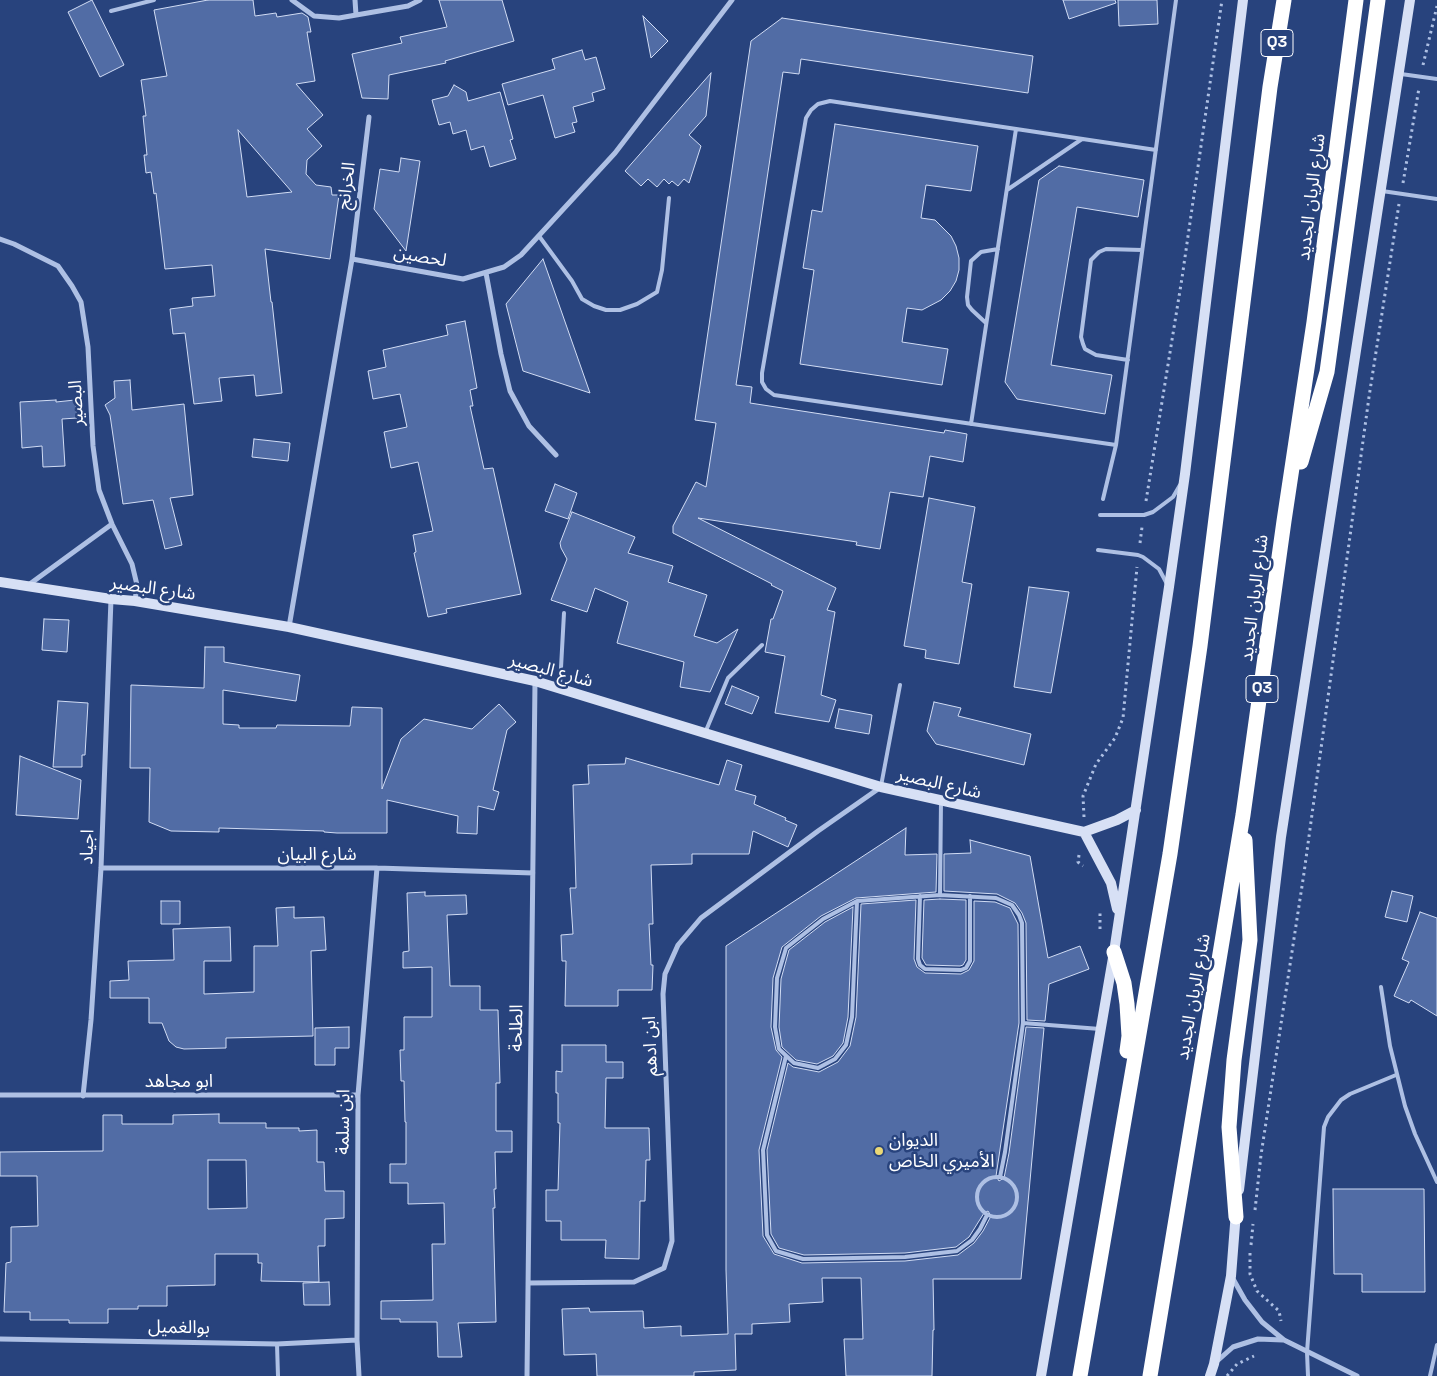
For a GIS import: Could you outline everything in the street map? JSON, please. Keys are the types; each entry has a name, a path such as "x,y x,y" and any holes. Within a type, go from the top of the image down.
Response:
{"highway":[{"path":"1270,87 1278,0"},
{"name":"Q3","path":"1080,1376 1170,854 1201,636 1270,87 1284,0"},
{"name":"شارع الريان الجديد","path":"1150,1376 1244,815 1284,521 1314,322 1356,0"},
{"path":"1284,521 1327,372 1378,0"},
{"path":"1236,1217 1229,1127 1234,1060 1250,940 1244,815"},
{"path":"1109,1207 1129,1036 1124,983 1114,952"}],"street":[{"path":"292,0 314,16 339,18 408,6 420,0"},
{"path":"355,0 356,16"},
{"name":"لحصين","path":"352,258 463,278 504,267 521,255 615,153 732,0"},
{"path":"1041,1376 1114,952 1118,914 1136,810 1169,587 1185,474 1243,0"},
{"path":"1210,1376 1231,1276 1236,1217 1281,837 1410,0"},
{"name":"الخرانج","path":"352,258 369,117"},
{"name":"البصير","path":"0,239 58,266 81,302 88,347 93,446 99,490 112,524 132,564 137,585 135,601"},
{"path":"288,627 352,258"},
{"path":"486,273 510,391 529,426 556,455"},
{"path":"26,586 112,524"},
{"name":"شارع البصير","path":"0,582 135,601 288,627 535,681 881,787 1084,832"},
{"name":"اجياد","path":"83,1096 91,1020 101,868 111,599"},
{"name":"الطلحة","path":"527,1376 535,681"},
{"name":"ابن ادهم","path":"528,1283 634,1282 664,1268 672,1241 663,994 665,974 678,945 701,918 881,787"},
{"path":"1118,914 1111,883 1084,832 1117,820 1136,810"},
{"name":"شارع البيان","path":"101,868 377,868 533,873"},
{"name":"ابن سلمة","path":"359,1376 357,1340 358,1095 377,868"},
{"name":"ابو مجاهد","path":"0,1095 358,1095"},
{"path":"1231,1276 1245,1300 1262,1322 1284,1340 1357,1376"},
{"name":"بوالغميل","path":"0,1339 277,1344 357,1340"},
{"path":"1214,1364 1234,1347 1242,1344 1258,1339 1284,1340"}],"lane":[{"path":"111,11 154,0"},
{"path":"1103,498 1116,445 1176,0"},
{"path":"1398,74 1437,79"},
{"path":"1116,445 774,395 766,389 762,382 762,372 806,118 818,104 830,101 1156,150"},
{"path":"971,424 1016,129"},
{"path":"1006,190 1082,139"},
{"path":"1380,191 1437,199"},
{"path":"539,236 572,281 582,299 606,310 620,310 637,304 657,292 662,270 669,198"},
{"path":"1128,360 1096,355 1085,349 1081,337 1091,260 1106,248 1142,250"},
{"path":"986,324 968,305 967,297 971,261 981,252 998,249"},
{"path":"1100,514 1144,515 1153,512 1173,497 1185,474"},
{"path":"1098,550 1138,555 1159,569 1169,587"},
{"path":"560,689 564,613"},
{"path":"705,733 728,678 762,645"},
{"path":"881,787 900,685"},
{"path":"940,894 941,801"},
{"path":"857,901 852,1017 846,1045 835,1058 818,1068 794,1063 779,1049 775,1028 778,978 786,948 823,918 857,901 940,894 996,898 1012,905 1022,923 1023,1022 1000,1176"},
{"path":"920,896 918,958 920,965 925,969 961,970 966,968 970,961 970,896"},
{"path":"1381,987 1396,1075 1412,1127 1437,1182"},
{"path":"1023,1022 1100,1029"},
{"path":"786,1056 763,1150 767,1235 776,1251 803,1258 906,1257 957,1251 972,1240 987,1215"},
{"path":"1308,1376 1307,1352 1324,1127 1328,1117 1341,1100 1350,1094 1396,1075"},
{"path":"1000,1176 1007,1179 1013,1185 1016,1192 1017,1200 1014,1208 1002,1217 987,1215 977,1202 976,1194 979,1187 984,1181 992,1177 1000,1176"},
{"path":"277,1344 278,1376"},
{"path":"1430,1376 1437,1345"}],"path":[{"path":"1086,868 1078,862 1084,832 1083,796 1096,764 1115,738 1123,718 1138,555 1182,278 1222,0"},
{"path":"1255,1212 1261,1155 1302,882 1369,397 1421,77 1437,6"},
{"path":"1100,937 1101,909"},
{"path":"1254,1222 1250,1274 1257,1291 1279,1311 1284,1340"},
{"path":"1227,1376 1237,1364 1255,1355"}],"building":[{"path":"92,0 124,65 100,77 68,12"},
{"path":"208,0 253,0 255,16 276,13 277,17 302,13 308,17 311,32 307,32 315,81 296,84 323,115 307,129 322,146 307,160 306,174 316,185 331,187 332,195 339,195 330,259 265,249 282,393 256,396 254,375 219,378 222,401 194,404 185,333 173,334 170,309 193,306 192,298 215,296 212,265 165,269 156,193 154,194 151,172 146,173 144,155 147,155 143,116 146,116 141,80 167,76 154,10","holes":["238,130 292,192 247,197"]},
{"path":"439,0 502,0 514,41 445,61 446,63 389,75 388,99 362,98 352,54 402,43 400,37 447,27"},
{"path":"1063,0 1115,0 1116,3 1069,19"},
{"path":"1118,0 1157,0 1158,24 1119,26"},
{"path":"643,16 668,41 651,58"},
{"path":"782,18 1033,56 1028,93 801,59 799,74 783,72 736,385 752,387 750,403 944,433 945,430 967,434 963,462 930,456 923,497 890,492 880,549 856,545 857,542 698,518 836,588 827,610 835,612 821,695 836,700 829,722 775,713 785,656 765,652 771,619 773,619 783,591 673,533 673,526 696,482 706,487 716,423 695,420 751,41"},
{"path":"582,50 585,60 596,57 605,89 592,93 594,101 573,107 577,122 572,123 575,132 555,138 543,95 508,105 502,84 555,69 552,59"},
{"path":"711,73 706,116 689,135 701,146 689,183 684,179 678,186 672,181 669,184 664,179 657,187 648,179 641,186 625,171"},
{"path":"454,85 466,92 468,101 500,92 513,139 510,140 516,159 490,167 484,146 471,150 466,130 453,134 450,122 439,125 432,100 448,96"},
{"path":"835,124 978,146 971,191 926,185 921,218 935,220 951,236 959,258 959,270 956,281 941,300 922,310 907,308 902,342 948,349 942,385 800,364 814,270 803,268 812,210 822,212"},
{"path":"401,158 420,161 406,251 374,209 380,169 399,172"},
{"path":"1059,166 1144,180 1138,217 1077,207 1051,365 1112,375 1105,414 1017,399 1005,382 1039,180"},
{"path":"543,259 590,393 523,371 506,304"},
{"path":"465,321 477,388 470,390 473,406 470,406 484,469 493,468 521,594 446,609 447,613 428,617 414,553 416,552 413,535 433,531 418,462 391,468 384,432 407,427 400,394 373,399 368,371 386,367 383,350 448,335 446,325"},
{"path":"130,380 132,410 184,404 193,495 170,498 182,545 165,549 153,500 123,504 110,415 105,405 115,398 114,381"},
{"path":"56,400 56,402 75,400 77,418 62,419 65,466 43,467 42,446 22,448 20,402"},
{"path":"254,439 290,443 288,461 252,457"},
{"path":"555,484 577,493 568,519 545,511"},
{"path":"929,498 975,507 962,582 972,584 959,664 925,658 926,650 904,646"},
{"path":"572,512 635,537 628,553 673,566 668,582 707,595 694,636 717,643 738,629 710,692 680,687 684,662 617,643 628,602 595,588 587,612 551,600 567,559 560,543"},
{"path":"1029,587 1069,592 1051,693 1014,687"},
{"path":"44,619 69,620 67,652 42,650"},
{"path":"205,647 224,647 224,662 300,675 296,701 223,690 223,724 239,725 239,728 276,728 277,725 350,726 352,707 382,708 382,789 401,739 424,719 472,729 499,704 516,722 507,730 493,790 499,792 494,810 478,806 477,834 457,833 458,816 387,800 387,833 219,828 219,832 171,831 149,822 150,768 130,768 131,685 204,688"},
{"path":"732,686 759,697 752,714 725,704"},
{"path":"58,701 88,703 85,755 82,755 82,767 53,767"},
{"path":"934,702 961,708 958,716 1031,734 1024,765 936,744 927,731"},
{"path":"839,709 872,715 869,734 835,728"},
{"path":"20,756 81,780 78,819 16,815"},
{"path":"626,758 719,785 727,760 742,765 735,790 756,796 754,804 797,825 788,847 753,831 749,854 692,854 692,864 651,865 653,924 649,924 651,965 653,965 652,990 618,990 618,1006 565,1006 566,961 562,961 561,935 573,934 570,888 576,888 573,785 589,784 588,765 625,764"},
{"name":"الديوان الأميري الخاص","path":"906,828 905,855 937,854 936,892 856,898 821,916 782,947 773,978 771,1027 776,1050 782,1057 759,1150 763,1236 774,1254 802,1263 905,1261 958,1255 974,1243 983,1231 991,1216 988,1211 984,1213 969,1237 956,1247 905,1253 804,1255 779,1248 771,1234 767,1150 788,1063 793,1067 819,1072 838,1062 850,1046 856,1017 861,904 916,900 914,959 917,967 925,973 961,974 969,970 974,961 974,901 995,902 1010,908 1018,924 1019,1023 996,1176 999,1181 1004,1178 1009,1153 1026,1027 1044,1028 1021,1279 933,1279 934,1330 932,1376 846,1376 844,1339 863,1339 861,1278 822,1278 823,1302 789,1304 790,1322 752,1324 752,1334 735,1334 736,1370 694,1372 694,1376 597,1376 596,1354 564,1355 562,1309 589,1308 590,1312 643,1311 644,1328 681,1326 681,1336 728,1334 726,1270 726,946"},
{"path":"970,840 1030,856 1048,958 1080,946 1089,969 1049,984 1045,1021 1027,1020 1026,923 1015,903 997,894 944,891 944,854 971,853"},
{"path":"1392,891 1413,896 1407,922 1385,917"},
{"path":"425,892 425,896 466,895 467,914 447,915 450,986 480,986 480,1010 498,1010 500,1083 496,1083 496,1131 512,1131 512,1152 495,1152 496,1189 494,1189 495,1208 493,1208 496,1322 458,1323 462,1357 438,1357 437,1322 400,1322 400,1319 381,1319 381,1301 433,1300 432,1244 445,1244 444,1203 408,1204 408,1183 390,1183 390,1164 406,1164 404,1081 401,1081 400,1050 404,1050 404,1017 432,1017 432,967 403,968 403,952 409,951 407,893"},
{"path":"924,900 966,900 966,960 960,966 926,965 922,958"},
{"path":"161,901 180,901 180,924 161,924"},
{"path":"294,907 294,918 324,917 326,950 311,951 313,1036 226,1038 226,1048 184,1049 176,1047 169,1041 162,1023 149,1023 149,998 110,998 110,981 129,980 128,961 174,960 173,929 230,927 231,961 204,961 204,994 254,992 254,946 278,946 276,908"},
{"path":"853,907 848,1017 843,1043 833,1056 817,1064 796,1060 782,1047 779,1027 781,979 789,950 825,922"},
{"path":"1420,912 1437,918 1437,1016 1411,1000 1409,1003 1394,996 1409,962 1402,959"},
{"path":"349,1027 349,1048 335,1048 335,1065 315,1065 315,1028"},
{"path":"562,1045 606,1045 606,1062 623,1062 623,1078 606,1078 605,1128 649,1128 650,1160 646,1160 645,1201 640,1201 639,1259 605,1258 606,1240 561,1240 561,1221 546,1221 546,1190 558,1190 560,1123 558,1123 556,1071 562,1072"},
{"path":"219,1114 219,1123 266,1123 266,1128 299,1128 299,1131 317,1130 317,1162 324,1162 325,1191 344,1191 344,1218 325,1219 325,1246 318,1246 319,1282 261,1281 262,1263 258,1263 258,1254 215,1254 215,1285 167,1286 167,1306 138,1306 138,1309 108,1309 108,1323 30,1320 30,1312 4,1312 6,1263 11,1262 11,1227 38,1226 37,1176 0,1176 0,1152 103,1151 103,1115 122,1115 122,1124 173,1124 173,1115","holes":["208,1160 246,1160 247,1208 208,1209"]},
{"path":"1333,1189 1424,1189 1425,1292 1362,1292 1362,1274 1334,1274"},
{"path":"329,1282 330,1305 304,1305 303,1283"}],"place":[{"name":"الديوان الأميري الخاص","path":"879,1151"}]}
